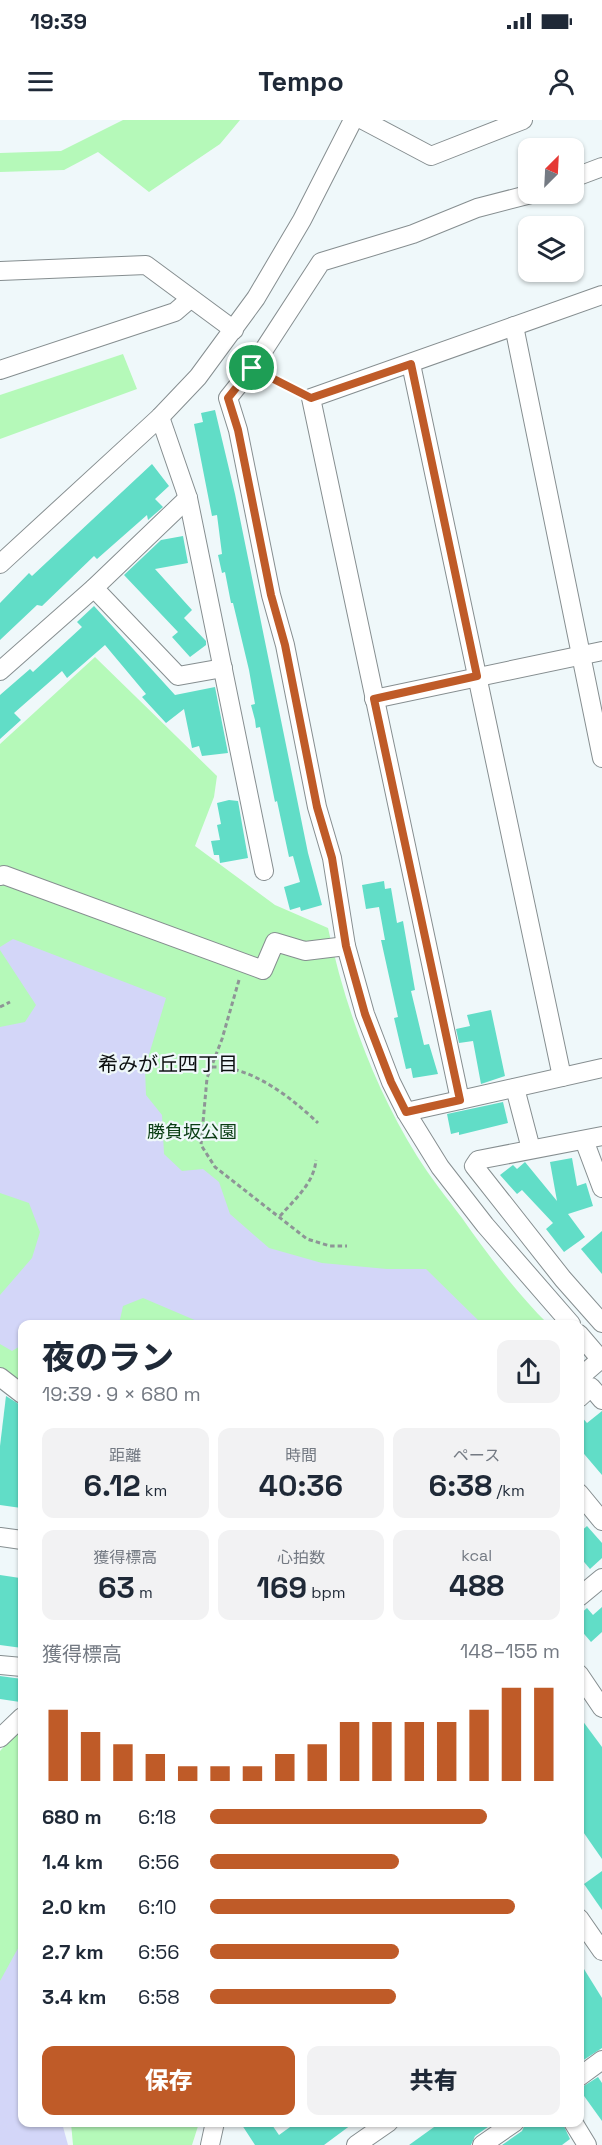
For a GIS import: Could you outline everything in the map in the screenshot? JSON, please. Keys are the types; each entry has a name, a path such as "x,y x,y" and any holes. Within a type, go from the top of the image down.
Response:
{"street":[{"path":"0,564 160,417 198,377 234,330 302,220 353,120"},
{"path":"363,120 430,156 523,120"},
{"path":"584,174 602,167"},
{"path":"518,197 477,208 413,234 321,262 252,368 228,398 238,430 271,595 285,645 317,807 332,858 346,946 365,1014 391,1082 406,1112 440,1167 485,1225 568,1320"},
{"path":"0,271 146,265 189,300 234,330"},
{"path":"460,1100 311,398 602,295"},
{"path":"0,370 174,312 189,300"},
{"path":"514,326 602,758"},
{"path":"411,364 562,1077"},
{"path":"160,417 188,498 264,871"},
{"path":"0,671 94,588 188,498"},
{"path":"94,588 178,676 223,668"},
{"path":"374,699 602,651"},
{"path":"0,876 4,875 263,970 275,942 305,951 346,946"},
{"path":"406,1112 602,1068"},
{"path":"515,1088 531,1149"},
{"path":"602,1136 478,1160 474,1166 563,1279 602,1323"},
{"path":"584,1140 602,1188"},
{"path":"584,1340 601,1360 584,1374"},
{"path":"0,1377 18,1391"},
{"path":"584,1393 591,1387 602,1400"},
{"path":"584,1499 602,1521"},
{"path":"0,1537 18,1539"},
{"path":"584,1593 602,1578"},
{"path":"0,1665 18,1667"},
{"path":"584,1681 602,1708"},
{"path":"0,1738 18,1721"},
{"path":"584,1925 602,1951"},
{"path":"584,2073 602,2060"},
{"path":"210,2145 214,2127"},
{"path":"356,2145 382,2127"},
{"path":"482,2145 508,2127"},
{"path":"576,2127 587,2145"}],"path":[{"path":"252,368 311,398"},
{"path":"241,961 237,992 207,1078 201,1145 215,1167 307,1239 330,1246 347,1246"},
{"path":"0,1007 10,1002"},
{"path":"212,1066 224,1066 276,1088 318,1123"},
{"path":"280,1216 308,1184 315,1172 316,1160"}],"green space":[{"path":"123,120 240,120 220,144 149,192 98,152 64,170 0,172 0,153 61,151"},
{"path":"123,354 137,389 0,439 0,395"},
{"name":"勝負坂公園","path":"95,657 217,776 214,797 195,846 275,905 328,928 352,1017 374,1074 402,1130 427,1172 492,1259 544,1320 18,1320 18,1386 0,1372 0,744"},
{"path":"18,1731 18,1965 0,2000 0,1751"},
{"path":"71,2127 198,2127 192,2145 73,2145"}],"water":[{"path":"13,939 166,998 145,1068 146,1095 162,1115 164,1154 182,1171 203,1169 219,1182 230,1214 269,1248 322,1263 387,1269 426,1269 478,1320 195,1320 143,1298 123,1306 120,1320 18,1320 18,1347 12,1351 0,1344 0,1295 32,1258 40,1232 29,1203 0,1193 0,1027 25,1022 36,1005 0,947"},
{"path":"18,1948 18,2127 63,2127 68,2145 0,2145 0,1981"}],"building":[{"path":"215,410 235,494 308,853 322,905 301,911 300,907 290,910 284,887 300,882 293,856 289,857 260,727 256,728 251,705 255,704 249,670 225,572 222,573 218,555 222,554 217,515 212,516 194,424 203,422 201,413"},
{"path":"152,464 169,486 155,499 163,507 148,520 147,515 97,559 94,556 42,606 37,605 0,640 0,603 29,573 32,576"},
{"path":"183,536 188,563 155,569 192,610 184,618 206,641 206,645 190,657 172,637 178,632 124,575 161,540"},
{"path":"94,606 175,695 215,687 228,753 202,756 199,746 192,748 184,709 166,723 142,697 146,694 105,645 67,678 62,671 14,713 21,720 0,739 0,695 30,669 33,672 82,627 77,622"},
{"path":"229,800 238,801 248,858 220,863 219,855 214,855 211,841 220,840 217,825 221,824 217,803"},
{"path":"384,881 385,889 391,888 397,923 403,921 415,990 411,991 424,1045 429,1044 438,1074 413,1078 411,1068 406,1069 394,1018 398,1017 381,940 385,940 379,907 366,909 362,885"},
{"path":"491,1010 505,1076 481,1084 473,1041 459,1043 456,1029 470,1026 467,1015"},
{"path":"503,1102 508,1123 459,1135 459,1132 451,1134 447,1114"},
{"path":"572,1158 577,1186 586,1183 593,1206 568,1214 585,1237 564,1252 546,1229 553,1223 522,1190 517,1194 500,1175 513,1165 517,1169 525,1162 557,1201 550,1162"},
{"path":"602,1231 602,1274 581,1249"},
{"path":"6,1396 18,1404 18,1508 0,1505 0,1446"},
{"path":"602,1411 602,1475 584,1454 584,1420 587,1423"},
{"path":"587,1526 602,1543 602,1558 590,1569 584,1562 584,1529"},
{"path":"0,1575 18,1578 18,1647 0,1645"},
{"path":"602,1607 602,1632 591,1642 584,1634 584,1611 587,1608 593,1615"},
{"path":"0,1676 18,1678 18,1702 0,1699"},
{"path":"584,1723 602,1747 602,1859 584,1833"},
{"path":"602,1871 602,1910 584,1884"},
{"path":"584,1969 602,1998 602,2048 584,2060"},
{"path":"598,2077 602,2083 602,2121 584,2096 584,2086"},
{"path":"243,2127 273,2127 279,2135 290,2127 348,2127 324,2145 255,2145"},
{"path":"434,2127 488,2127 475,2136 471,2145 409,2145"},
{"path":"524,2127 564,2127 570,2139 562,2145 502,2145 522,2131"}],"district":[{"name":"希みが丘四丁目","path":"168,1064"}],"route":[{"path":"411,364 477,676 374,699 460,1100 406,1112 391,1082 365,1014 346,946 342,906 332,858 317,807 285,645 271,595 254,501 238,430 228,398 252,368 311,398 411,364"}]}
